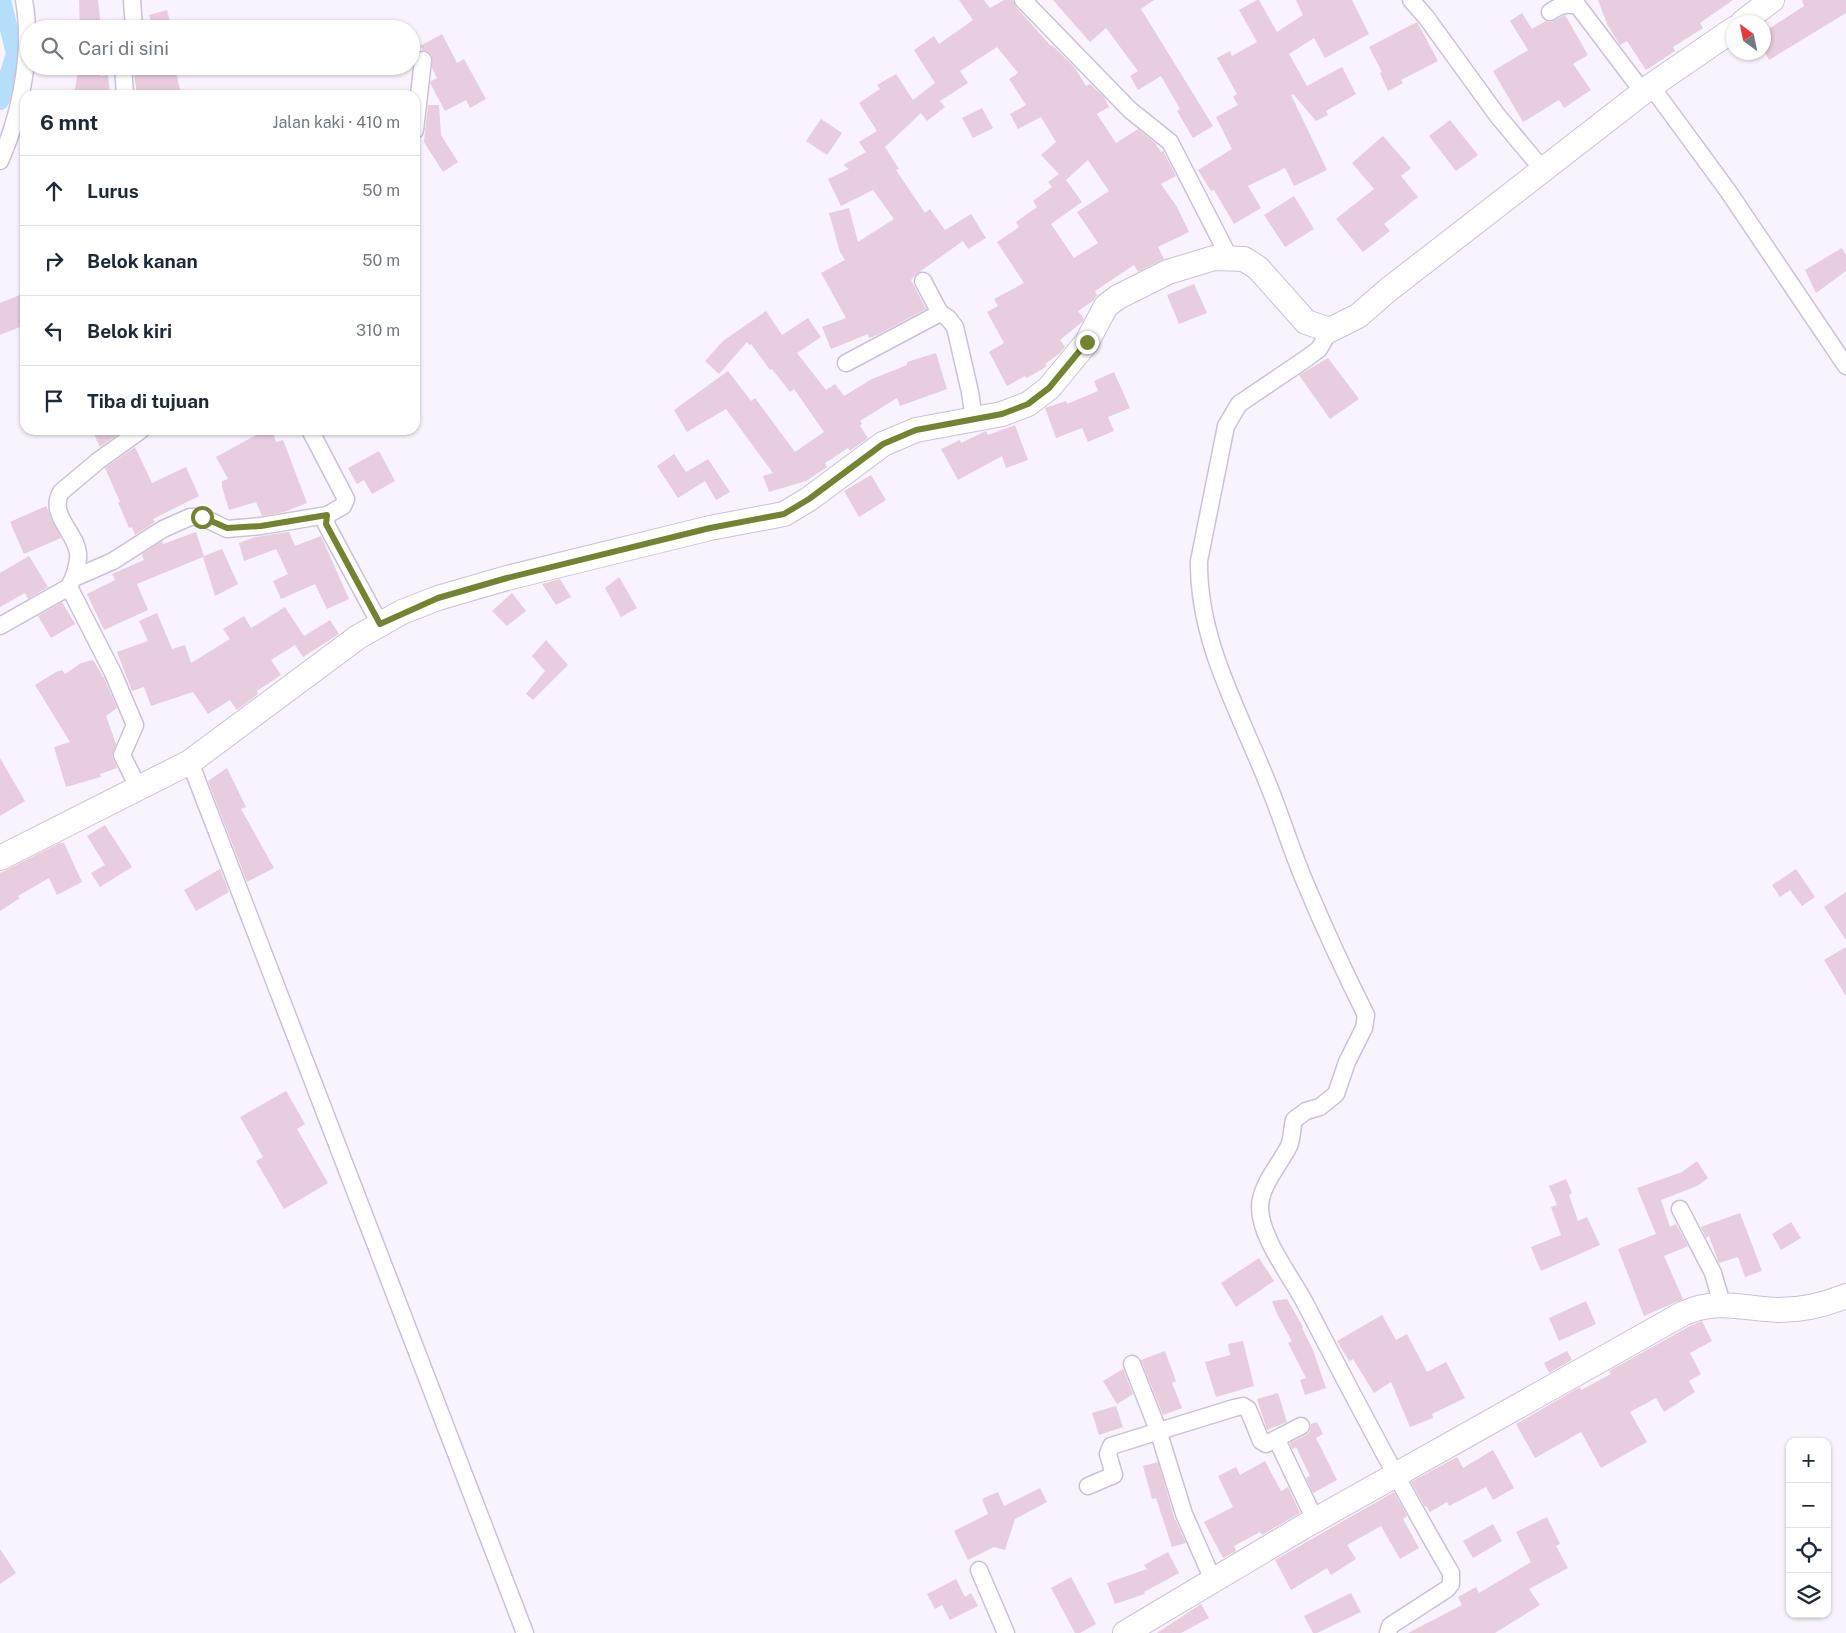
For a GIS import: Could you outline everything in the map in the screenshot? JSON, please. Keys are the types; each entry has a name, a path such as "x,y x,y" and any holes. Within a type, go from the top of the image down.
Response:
{"street":[{"path":"24,0 26,20"},
{"path":"132,0 133,20"},
{"path":"1023,0 1130,110 1170,142 1229,257"},
{"path":"1411,0 1426,17 1498,115 1543,170"},
{"path":"1550,12 1560,5 1570,4 1578,6 1728,191 1846,366"},
{"path":"1388,1633 1390,1626 1447,1588 1453,1578 1394,1476 1304,1301 1271,1243 1261,1215 1261,1198 1290,1144 1294,1120 1306,1111 1320,1108 1336,1094 1347,1062 1364,1028 1366,1014 1306,886 1268,784 1208,638 1199,584 1199,561 1226,426 1239,404 1319,349 1330,330 1358,316 1647,89 1726,35"},
{"path":"420,90 423,60"},
{"path":"22,90 24,75"},
{"path":"125,75 126,90"},
{"path":"0,161 20,97"},
{"path":"0,858 190,762 351,642 380,624 438,598 507,578 710,528 784,514 809,499 883,444 916,430 1002,414 1028,404 1049,388 1087,342 1106,306 1118,297 1168,272 1214,258 1244,259 1258,268 1306,322 1330,330"},
{"path":"923,281 940,313 948,318 955,327 970,392 974,419"},
{"path":"846,363 940,313"},
{"path":"130,435 61,492 58,498 59,512 78,553 72,583 135,725 122,755 139,789"},
{"path":"0,626 113,561 163,529 190,517 202,517 227,528 261,526 327,515 344,506 346,499 313,435"},
{"path":"327,515 326,524 380,624"},
{"path":"190,762 525,1633"},
{"path":"1680,1209 1714,1273 1722,1304"},
{"path":"1125,1633 1315,1520 1648,1331 1696,1308 1722,1304 1764,1309 1797,1309 1815,1307 1846,1296"},
{"path":"1132,1364 1158,1430 1184,1514 1213,1580"},
{"path":"1088,1486 1114,1475 1108,1454 1111,1446 1158,1430 1243,1406 1249,1411 1263,1444 1277,1440 1301,1426"},
{"path":"1277,1440 1315,1520"},
{"path":"979,1570 1006,1633"}],"building":[{"path":"79,0 98,0 100,20 80,20"},
{"path":"959,0 984,0 990,8 1004,0 1013,0 1016,7 1051,46 1075,68 1086,86 1090,84 1104,97 1109,107 1097,114 1116,143 1138,129 1155,143 1161,152 1163,151 1176,176 1161,184 1177,207 1189,232 1158,247 1164,259 1138,272 1134,265 1095,291 1097,295 1093,301 1078,311 1084,319 1082,322 1060,340 1065,347 1060,353 1045,364 1047,366 1027,378 1025,376 1007,386 989,352 1004,343 987,312 998,306 994,299 1024,283 997,242 1019,227 1016,222 1037,207 1033,201 1052,187 1048,182 1059,174 1041,155 1056,142 1041,117 1018,129 1010,114 1026,105 1009,79 1018,73 997,47 960,71 968,83 940,101 945,107 927,121 921,113 885,147 899,169 896,170 925,213 930,209 945,230 971,214 986,238 968,249 963,241 915,275 911,280 926,309 877,335 869,338 868,334 831,349 822,327 846,318 821,273 845,260 840,252 829,213 849,208 858,242 894,219 873,190 841,206 828,179 849,169 843,165 866,152 859,142 877,131 859,103 880,89 877,85 896,74 913,100 935,83 914,50 934,36 939,44 973,20","holes":["1088,160 1109,191 1077,212 1098,243 1074,258 1051,224 1082,202 1066,180"]},
{"path":"1053,0 1154,0 1141,9 1213,126 1193,138 1177,111 1180,109 1161,76 1138,90 1130,76 1138,71 1106,28 1090,42"},
{"path":"1259,0 1277,32 1303,15 1296,0 1352,0 1369,34 1325,58 1314,38 1289,54 1307,86 1342,67 1356,94 1326,111 1328,115 1316,121 1293,94 1291,95 1327,170 1294,186 1285,168 1248,186 1261,208 1234,224 1214,190 1211,191 1198,170 1232,149 1216,117 1238,105 1233,97 1237,94 1217,58 1230,51 1232,56 1257,42 1239,10"},
{"path":"1598,0 1733,0 1700,23 1703,28 1673,47 1675,51 1646,70 1627,41 1620,45 1607,24"},
{"path":"1802,0 1846,0 1846,13 1771,59 1771,27 1804,6"},
{"path":"167,10 170,20 150,20 149,15"},
{"path":"1522,13 1532,29 1546,21 1551,22 1565,15 1588,55 1573,64 1591,90 1564,108 1559,100 1523,122 1493,71 1528,50 1510,21"},
{"path":"1417,22 1438,61 1401,80 1403,83 1388,91 1380,73 1382,72 1369,47"},
{"path":"442,34 457,63 464,59 486,99 470,108 466,100 445,111 430,83 437,78 432,68 432,56 420,46"},
{"path":"77,75 108,75 110,90 75,90"},
{"path":"134,75 177,75 180,90 136,90"},
{"path":"428,105 439,105 441,135 458,162 443,172 424,142"},
{"path":"982,108 993,128 973,138 962,118"},
{"path":"821,119 842,133 827,155 806,141"},
{"path":"1450,120 1478,155 1456,171 1429,136"},
{"path":"1383,136 1411,168 1401,176 1418,197 1384,224 1390,231 1363,252 1336,219 1374,189 1352,163"},
{"path":"1294,196 1314,229 1285,247 1264,215"},
{"path":"1842,248 1846,255 1846,271 1816,293 1805,270"},
{"path":"1194,284 1207,313 1179,324 1167,295"},
{"path":"20,295 20,327 0,335 0,303"},
{"path":"766,311 782,335 808,318 821,337 797,353 826,390 835,384 844,396 872,379 907,365 907,362 936,353 947,389 900,406 897,398 860,421 862,424 860,426 868,438 850,451 848,448 825,463 827,467 806,481 769,492 763,476 773,473 726,409 687,432 674,410 728,371 751,401 755,398 795,452 824,432 794,389 790,392 772,369 770,370 751,344 749,345 747,342 719,374 705,361 723,341"},
{"path":"1328,358 1359,399 1330,419 1299,375"},
{"path":"1114,372 1130,408 1108,417 1114,431 1088,442 1082,428 1056,438 1045,408 1066,401 1067,404 1098,391 1094,381"},
{"path":"1015,425 1028,460 1006,468 1002,456 958,480 941,449 960,440 961,443 986,431 988,435"},
{"path":"94,435 117,435 100,447"},
{"path":"256,435 274,435 276,442 283,440 307,503 284,512 262,516 256,502 229,510 222,487 222,481 228,479 216,457"},
{"path":"135,447 152,483 186,467 199,496 153,519 155,522 135,535 132,527 129,528 105,468"},
{"path":"379,451 395,481 372,494 364,480 357,484 348,468"},
{"path":"674,454 686,472 708,459 730,492 716,500 705,481 678,498 657,466"},
{"path":"871,475 886,500 859,517 844,491"},
{"path":"46,506 61,538 24,554 10,522"},
{"path":"196,532 204,556 222,549 238,584 215,596 203,557 137,584 148,610 104,630 87,594 115,580 112,574 144,560 142,554 162,541 163,544"},
{"path":"289,532 295,546 321,536 349,599 327,609 315,584 281,599 273,581 288,574 276,549 244,561 239,543 255,537"},
{"path":"29,556 48,587 28,599 25,593 0,607 0,573"},
{"path":"619,577 637,608 621,617 605,588"},
{"path":"560,579 571,597 556,605 542,584"},
{"path":"512,593 526,611 507,626 492,611"},
{"path":"62,602 75,624 51,638 38,616"},
{"path":"285,607 304,636 330,620 339,634 303,657 295,645 271,660 281,675 257,691 258,694 237,710 230,700 208,714 193,692 151,706 144,687 132,691 117,652 148,641 139,621 157,613 172,649 185,645 191,663 230,639 223,629 244,616 251,628"},
{"path":"546,640 568,665 533,700 526,694 545,671 532,656"},
{"path":"93,660 104,678 117,708 106,716 116,744 112,756 117,768 100,774 101,777 66,787 54,747 70,742 35,685 56,672 62,670 65,674 81,663"},
{"path":"0,758 25,801 0,816"},
{"path":"227,768 246,807 241,809 274,868 247,882 208,781"},
{"path":"105,825 132,867 100,887 91,873 105,865 87,836"},
{"path":"60,843 64,843 82,882 57,895 49,878 18,896 20,898 0,911 0,873"},
{"path":"220,869 229,892 196,911 184,890"},
{"path":"1796,869 1815,897 1802,906 1790,890 1780,897 1772,885"},
{"path":"1846,892 1846,940 1824,907"},
{"path":"1846,947 1846,996 1824,960"},
{"path":"286,1091 305,1124 297,1129 328,1183 284,1209 256,1161 263,1157 240,1117"},
{"path":"1697,1161 1708,1178 1697,1186 1661,1200 1670,1227 1676,1224 1688,1246 1664,1256 1683,1299 1644,1316 1618,1249 1656,1234 1637,1188 1682,1172"},
{"path":"1566,1179 1572,1193 1569,1195 1578,1221 1587,1217 1600,1245 1541,1271 1531,1247 1561,1235 1551,1207 1557,1205 1549,1186"},
{"path":"1740,1213 1762,1271 1745,1277 1738,1257 1719,1263 1709,1236 1706,1238 1701,1227"},
{"path":"1791,1222 1801,1238 1781,1250 1772,1234"},
{"path":"1259,1258 1274,1281 1236,1307 1221,1283"},
{"path":"1287,1299 1303,1327 1326,1388 1305,1395 1300,1380 1306,1378 1288,1343 1292,1341 1272,1301"},
{"path":"1586,1301 1596,1324 1559,1341 1549,1318"},
{"path":"1382,1315 1396,1340 1407,1334 1427,1372 1446,1362 1465,1398 1432,1414 1433,1418 1410,1427 1391,1382 1374,1393 1353,1359 1349,1361 1337,1341"},
{"path":"1702,1321 1712,1341 1690,1353 1701,1374 1689,1381 1695,1392 1664,1412 1656,1398 1630,1412 1647,1442 1601,1468 1581,1432 1535,1458 1516,1424 1580,1387 1581,1390 1611,1374 1609,1371"},
{"path":"1243,1341 1254,1386 1216,1397 1205,1362 1230,1355 1228,1344"},
{"path":"1165,1351 1176,1381 1172,1383 1182,1408 1163,1415 1141,1360"},
{"path":"1567,1351 1572,1360 1549,1373 1544,1363"},
{"path":"1123,1369 1133,1394 1117,1404 1103,1381"},
{"path":"1278,1393 1287,1422 1267,1430 1257,1399"},
{"path":"1116,1406 1123,1427 1099,1435 1092,1413"},
{"path":"1317,1422 1323,1434 1316,1438 1337,1480 1313,1493 1306,1478 1310,1476 1296,1447 1292,1449 1290,1443 1306,1435 1310,1431 1311,1424"},
{"path":"1493,1450 1514,1488 1493,1500 1486,1487 1449,1506 1447,1502 1430,1512 1425,1507 1411,1482 1457,1457 1463,1468"},
{"path":"1265,1461 1281,1491 1288,1487 1300,1513 1262,1535 1260,1532 1234,1546 1236,1551 1223,1558 1204,1522 1233,1507 1218,1476 1236,1467 1240,1475"},
{"path":"1158,1462 1174,1517 1186,1543 1172,1547 1156,1498 1152,1499 1143,1466"},
{"path":"1040,1488 1047,1502 1015,1519 1005,1550 994,1547 968,1560 954,1531 988,1514 982,1499 998,1492 1004,1506"},
{"path":"1394,1492 1407,1516 1403,1519 1419,1548 1400,1559 1381,1526 1347,1545 1356,1559 1331,1575 1327,1568 1291,1590 1275,1560"},
{"path":"1547,1517 1560,1544 1556,1546 1568,1568 1529,1589 1540,1605 1495,1633 1408,1633 1462,1605 1458,1597 1476,1587 1479,1593 1531,1562 1516,1532"},
{"path":"1493,1524 1502,1541 1473,1558 1463,1541"},
{"path":"0,1549 16,1573 0,1584"},
{"path":"1168,1552 1179,1573 1144,1592 1145,1594 1115,1604 1107,1583 1147,1569 1144,1565"},
{"path":"1071,1577 1096,1624 1080,1633 1075,1633 1051,1588"},
{"path":"956,1579 965,1597 971,1593 978,1606 950,1620 942,1605 935,1609 927,1594"},
{"path":"1351,1593 1361,1612 1317,1633 1313,1633 1304,1616"},
{"path":"1201,1604 1209,1618 1181,1633 1157,1633"}],"waterway":[{"path":"0,101 15,54 2,0"}],"route":[{"path":"202,517 227,528 239,528 327,515 326,524 380,624 402,612 438,598 507,578 710,528 784,514 809,499 883,444 916,430 986,418 1028,404 1049,388 1087,342"}]}
